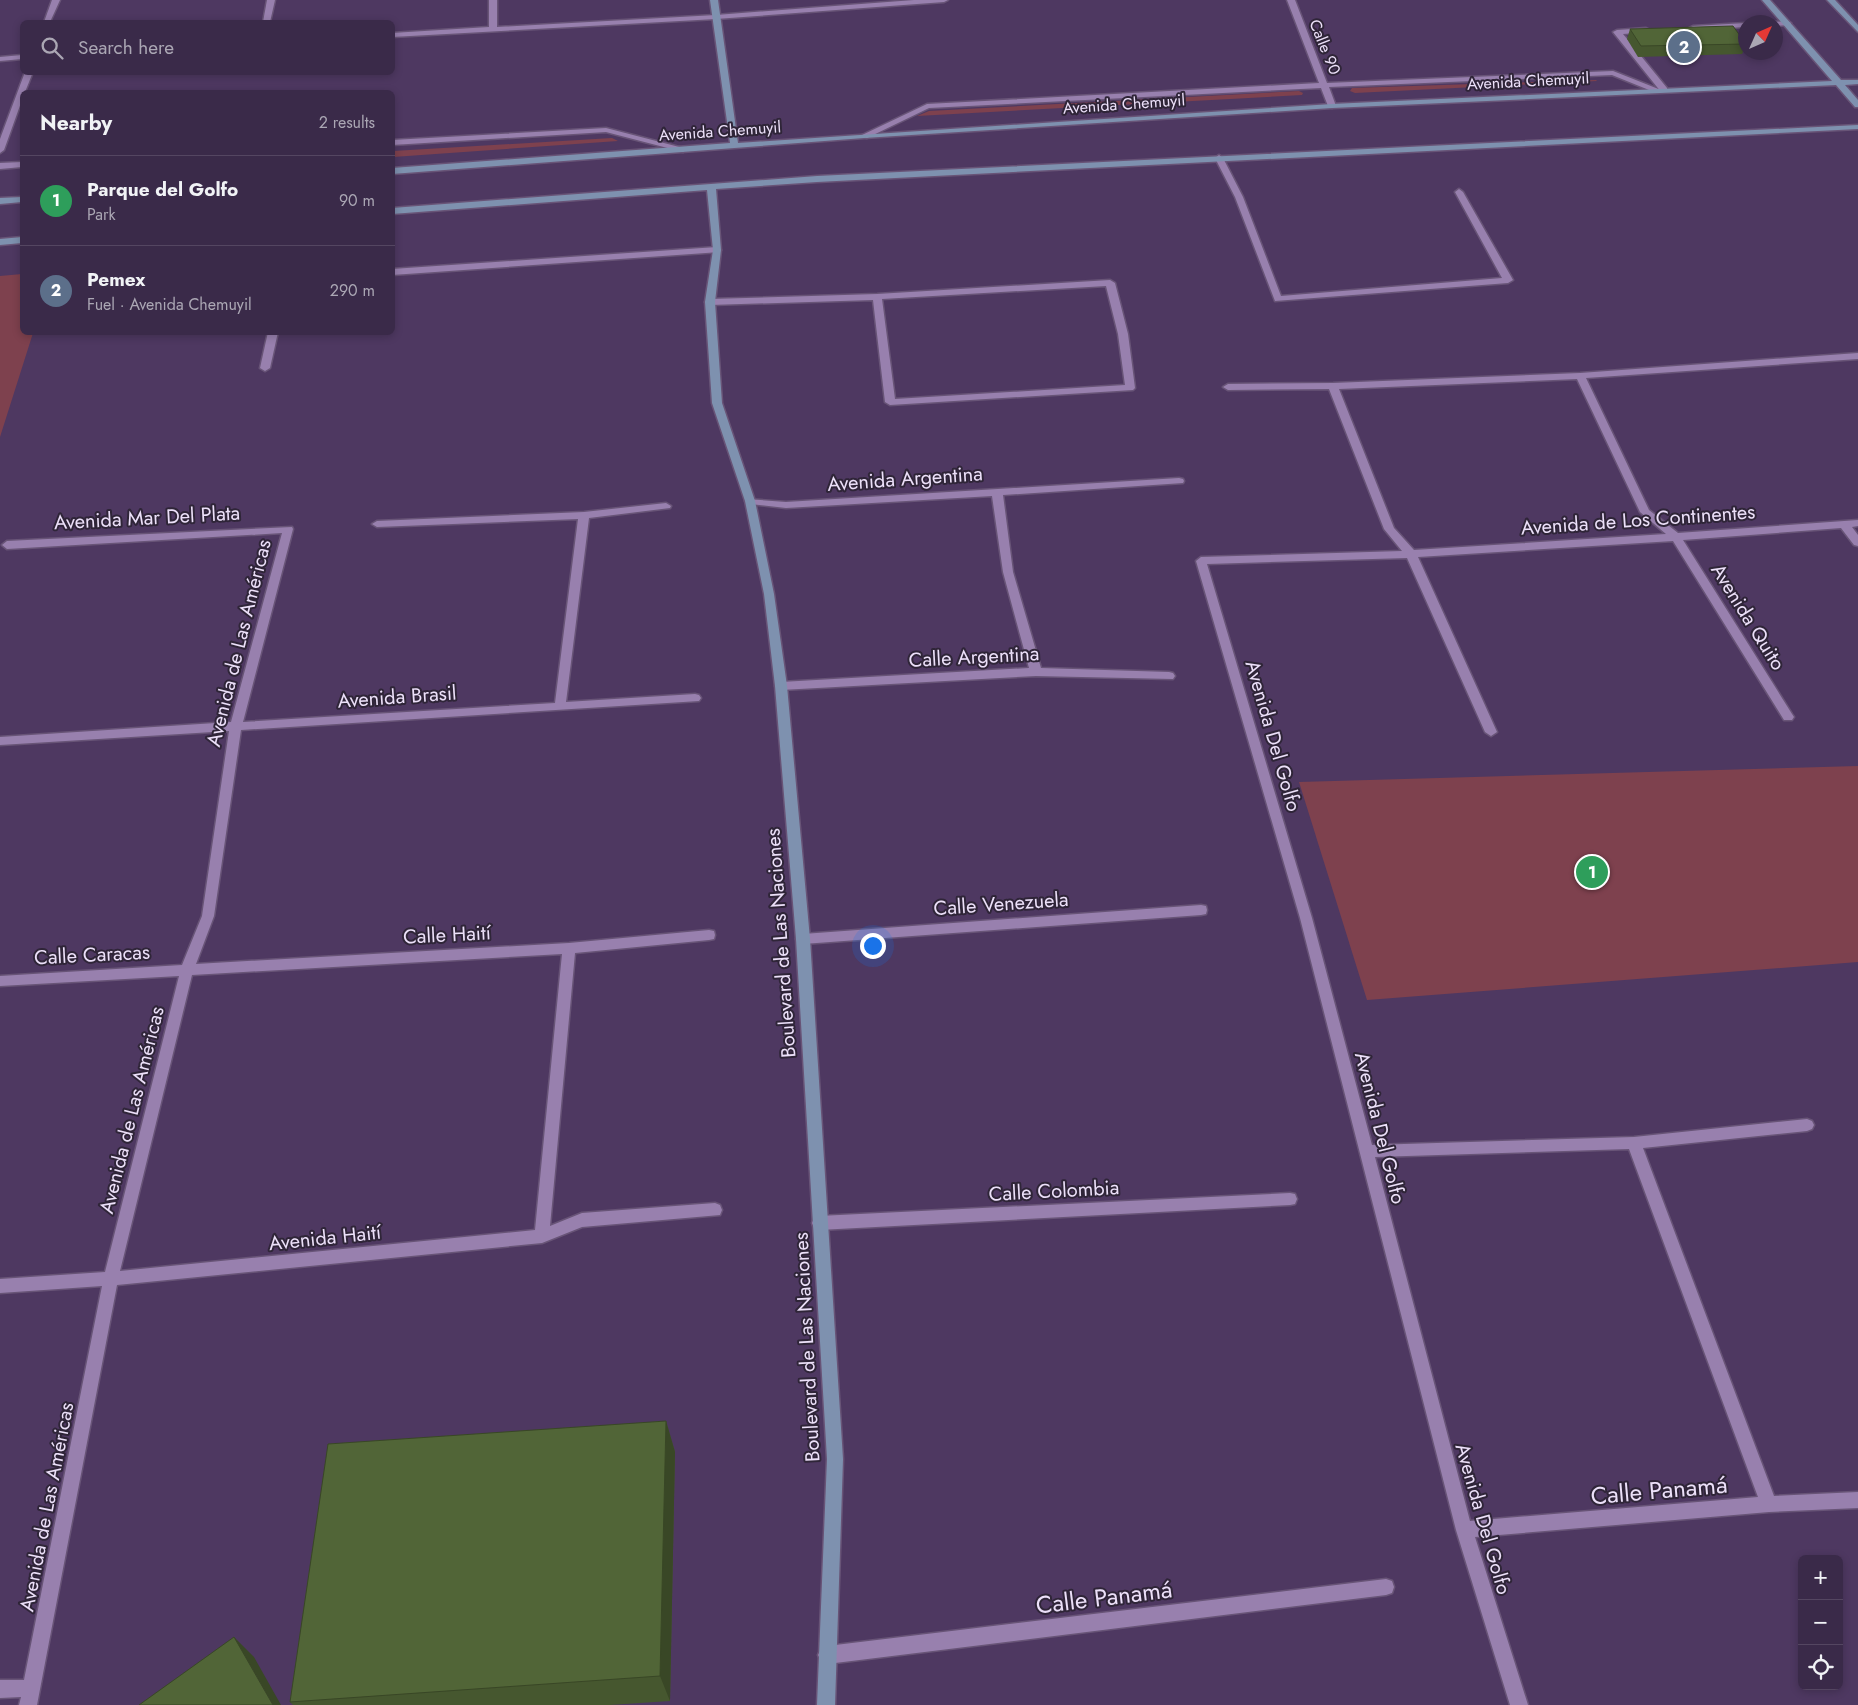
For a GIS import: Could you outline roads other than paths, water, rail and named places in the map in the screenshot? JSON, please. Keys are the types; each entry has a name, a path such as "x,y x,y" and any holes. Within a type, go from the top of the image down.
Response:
{"main road":[{"path":"714,0 734,145"},
{"path":"1766,0 1858,105"},
{"path":"1831,0 1858,30"},
{"name":"Avenida Chemuyil","path":"395,171 864,136 1332,106 1858,82"},
{"path":"395,211 817,179 1858,127"},
{"name":"Boulevard de Las Naciones","path":"711,186 717,250 710,302 717,403 750,501 769,594 781,686 803,939 835,1459 826,1705"},
{"path":"0,202 20,200"},
{"path":"0,242 20,240"}],"street":[{"path":"48,20 56,0"},
{"path":"266,20 271,0"},
{"path":"493,0 493,29"},
{"path":"395,35 716,17 944,0"},
{"name":"Calle 90","path":"1291,0 1326,85 1332,106"},
{"path":"1783,23 1787,23"},
{"path":"1686,28 1738,25"},
{"path":"1656,30 1617,32 1661,90"},
{"path":"0,59 20,57"},
{"path":"864,136 928,106 1326,85 1613,73 1661,90"},
{"path":"22,90 27,75"},
{"path":"0,150 20,94"},
{"path":"395,143 606,130 683,149"},
{"path":"1219,158 1239,197 1278,299 1508,280 1459,192"},
{"path":"0,166 20,165"},
{"path":"395,272 717,250"},
{"path":"710,302 877,297 1110,283 1123,334 1130,388 890,402 877,297"},
{"path":"265,368 272,335"},
{"path":"1228,387 1333,386 1580,376 1858,356"},
{"name":"Avenida Quito","path":"1580,376 1646,512 1676,537 1788,717"},
{"path":"1333,386 1389,529 1411,554 1491,732"},
{"path":"997,491 1179,481"},
{"name":"Avenida Argentina","path":"750,501 786,505 997,491 1008,572 1036,672"},
{"path":"377,524 584,514 666,506"},
{"path":"560,705 584,514"},
{"name":"Avenida de Los Continentes","path":"1201,561 1411,554 1858,523"},
{"path":"1844,524 1858,543"},
{"name":"Avenida Mar Del Plata","path":"7,545 288,529"},
{"name":"Avenida de Las Américas","path":"28,1705 111,1279 187,970 208,916 236,726 288,529"},
{"name":"Avenida Del Golfo","path":"1201,561 1306,918 1364,1151 1464,1530 1518,1705"},
{"name":"Calle Argentina","path":"781,686 1036,672 1169,676"},
{"name":"Avenida Brasil","path":"0,741 695,698"},
{"name":"Calle Venezuela","path":"803,939 1201,910"},
{"name":"Calle Haití","path":"187,970 569,948 709,935"},
{"path":"542,1236 569,948"},
{"name":"Calle Caracas","path":"0,981 187,970"},
{"path":"1364,1151 1634,1143 1807,1125"},
{"path":"1634,1143 1769,1504"},
{"name":"Calle Colombia","path":"819,1223 1290,1199"},
{"name":"Avenida Haití","path":"0,1286 111,1279 542,1236 582,1220 715,1210"},
{"name":"Calle Panamá","path":"1464,1530 1769,1504 1858,1500"},
{"name":"Calle Panamá","path":"828,1655 1386,1587"},
{"path":"0,1689 32,1688"}],"place":[{"name":"Pemex","path":"1684,47"},
{"name":"Parque del Golfo","path":"1592,872"}]}
